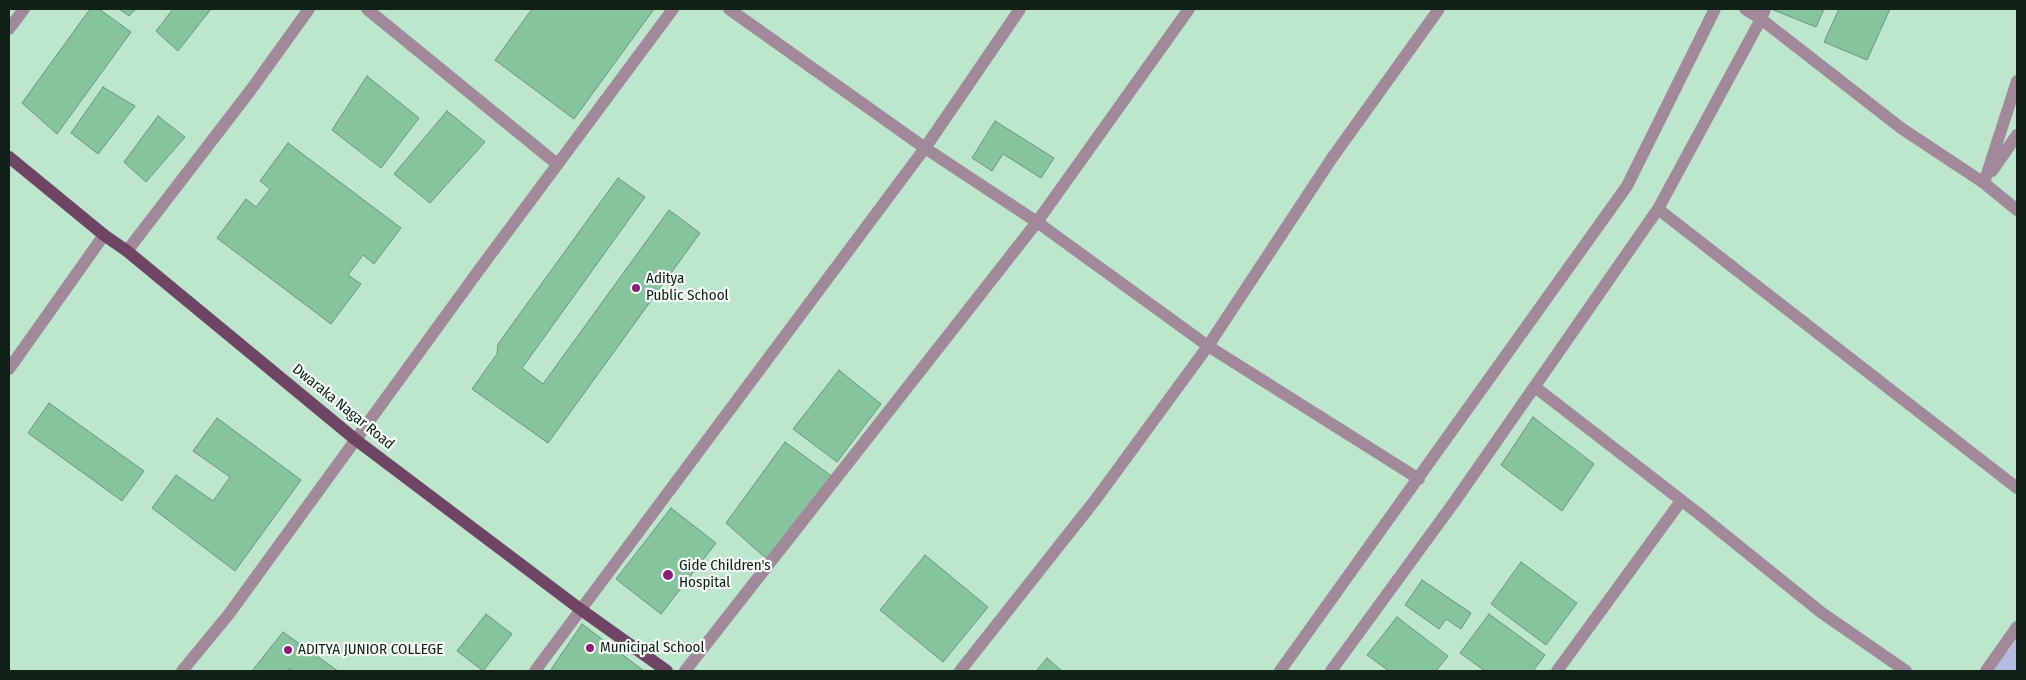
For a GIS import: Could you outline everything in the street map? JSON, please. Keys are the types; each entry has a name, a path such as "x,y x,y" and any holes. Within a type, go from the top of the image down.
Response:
{"main road":[{"name":"Dwaraka Nagar Road","path":"9,157 104,235 127,251 356,440 580,609 667,671"}],"street":[{"path":"9,30 24,9"},
{"path":"127,251 250,91 309,9"},
{"path":"367,9 557,164"},
{"path":"182,671 229,614 557,164 673,9"},
{"path":"729,9 925,148 1037,222 1208,346 1419,479"},
{"path":"535,671 925,148 1020,9"},
{"path":"960,671 1096,499 1208,346 1332,158 1439,9"},
{"path":"1280,671 1627,186 1715,9"},
{"path":"1745,9 1763,14 1901,128 1984,183 2017,210"},
{"path":"685,671 1037,222 1182,11"},
{"path":"1331,671 1535,387 1658,209 1763,14"},
{"path":"1984,183 2017,81"},
{"path":"1984,183 2017,135"},
{"path":"1658,209 2017,488"},
{"path":"9,368 104,235"},
{"path":"1535,387 1822,613 1906,671"},
{"path":"1557,671 1681,501"},
{"path":"1986,671 2017,627"}],"shaded area":[{"path":"2017,639 2017,671 1993,671"}],"building":[{"path":"90,9 99,9 131,32 57,134 22,103"},
{"path":"119,9 136,9 129,16"},
{"path":"173,9 211,9 178,51 156,31"},
{"path":"532,9 654,9 574,119 495,60"},
{"path":"1771,9 1824,9 1816,27"},
{"path":"1839,9 1890,9 1867,60 1824,42"},
{"path":"367,76 419,118 381,168 332,130"},
{"path":"103,87 135,106 98,154 71,133"},
{"path":"447,111 485,142 430,203 394,174"},
{"path":"158,116 185,137 146,182 124,162"},
{"path":"995,121 1054,158 1041,178 1003,154 992,171 972,158"},
{"path":"288,143 401,228 374,264 363,255 348,275 361,284 331,324 217,238 246,199 256,207 270,189 260,181"},
{"name":"Aditya Public School","path":"618,178 645,197 522,368 543,384 669,210 700,233 548,443 472,389 497,354 498,344"},
{"path":"839,370 881,404 837,462 793,429"},
{"path":"49,403 144,471 122,501 28,433"},
{"path":"1533,417 1594,464 1562,511 1501,465"},
{"path":"217,418 301,480 235,571 152,508 176,475 213,501 230,477 193,451"},
{"path":"785,442 833,477 768,560 726,523"},
{"path":"671,508 716,543 661,614 616,579"},
{"path":"925,555 988,607 943,662 880,610"},
{"path":"1521,562 1577,603 1546,645 1491,604"},
{"path":"1422,580 1471,613 1461,629 1446,619 1439,629 1405,605"},
{"path":"486,614 512,634 483,671 457,651"},
{"path":"1489,614 1545,655 1533,671 1485,671 1460,653"},
{"path":"1397,617 1448,656 1436,671 1389,671 1367,655"},
{"name":"Municipal School","path":"582,624 644,671 550,671"},
{"name":"ADITYA JUNIOR COLLEGE","path":"283,632 338,671 293,671 289,669 287,671 252,671"},
{"path":"1047,658 1062,671 1036,671"}],"place":[{"name":"Aditya Public School","path":"636,288"},
{"name":"Gide Children's Hospital","path":"668,575"},
{"name":"Municipal School","path":"590,648"},
{"name":"ADITYA JUNIOR COLLEGE","path":"288,650"}]}
